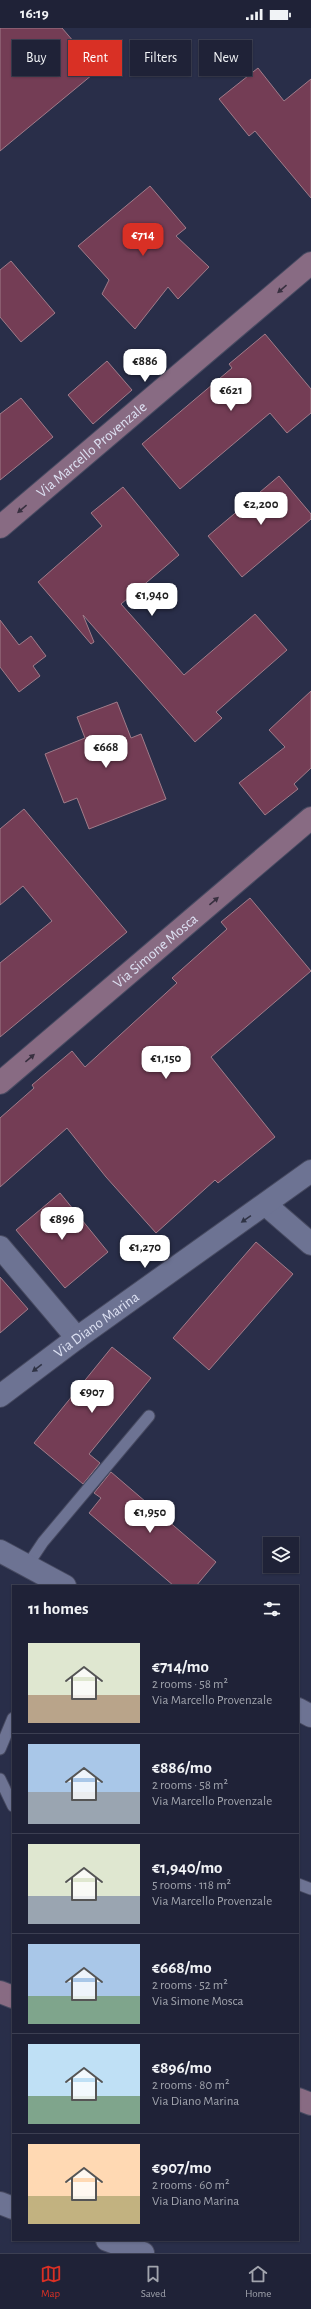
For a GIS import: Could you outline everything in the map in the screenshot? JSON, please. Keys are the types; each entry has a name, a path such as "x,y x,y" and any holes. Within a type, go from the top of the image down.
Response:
{"street":[{"name":"Via Marcello Provenzale","path":"0,527 311,263"},
{"name":"Via Simone Mosca","path":"0,1083 311,818"},
{"name":"Via Diano Marina","path":"0,1396 77,1338 266,1205 311,1171"},
{"path":"266,1205 311,1244"},
{"path":"0,1247 77,1338"},
{"path":"0,1551 63,1585"},
{"path":"299,1710 311,1716"},
{"path":"0,1992 12,1997"},
{"path":"299,2099 311,2104"},
{"path":"0,2203 12,2208"},
{"path":"118,2242 143,2253"}],"lane":[{"path":"27,1566 43,1542 149,1416"},
{"path":"0,1749 12,1720"},
{"path":"0,1779 12,1804"},
{"path":"299,1884 311,1889"}],"building":[{"path":"0,28 62,28 72,40 68,40 68,76 91,76 0,151"},
{"path":"258,68 284,101 311,79 311,198 255,131 249,136 219,99 248,76 252,76 252,73"},
{"path":"150,186 186,228 176,236 209,267 178,299 168,287 135,329 102,294 109,280 78,246"},
{"path":"11,261 55,313 21,342 0,317 0,270"},
{"path":"265,334 311,389 311,413 287,433 270,413 180,489 142,444 232,368 229,364"},
{"path":"107,361 132,390 93,424 68,395"},
{"path":"21,398 53,437 0,480 0,414"},
{"path":"279,476 311,514 311,519 242,577 208,536"},
{"path":"123,487 179,555 121,604 184,675 255,614 287,650 216,712 222,718 195,742 83,615 94,642 91,644 38,582 102,526 91,513"},
{"path":"0,620 19,645 31,636 46,656 33,666 40,676 19,692 0,667"},
{"path":"311,691 311,768 294,784 298,789 265,815 239,783 285,747 269,730"},
{"path":"117,702 131,738 141,734 166,799 89,829 77,798 64,803 45,754 85,738 77,717"},
{"path":"24,809 127,932 0,1037 0,963 52,921 23,886 0,905 0,829"},
{"path":"250,898 311,971 211,1057 275,1137 218,1183 215,1180 156,1233 106,1177 67,1128 0,1187 0,1118 34,1088 32,1085 72,1051 85,1067 177,983 172,978 227,929 221,922"},
{"path":"60,1193 108,1252 65,1288 16,1230"},
{"path":"256,1242 293,1274 209,1370 173,1338"},
{"path":"0,1277 28,1309 0,1333"},
{"path":"112,1347 151,1378 89,1454 100,1463 83,1484 34,1443"},
{"path":"111,1472 216,1562 197,1585 173,1585 89,1513 101,1498 94,1493"}]}
